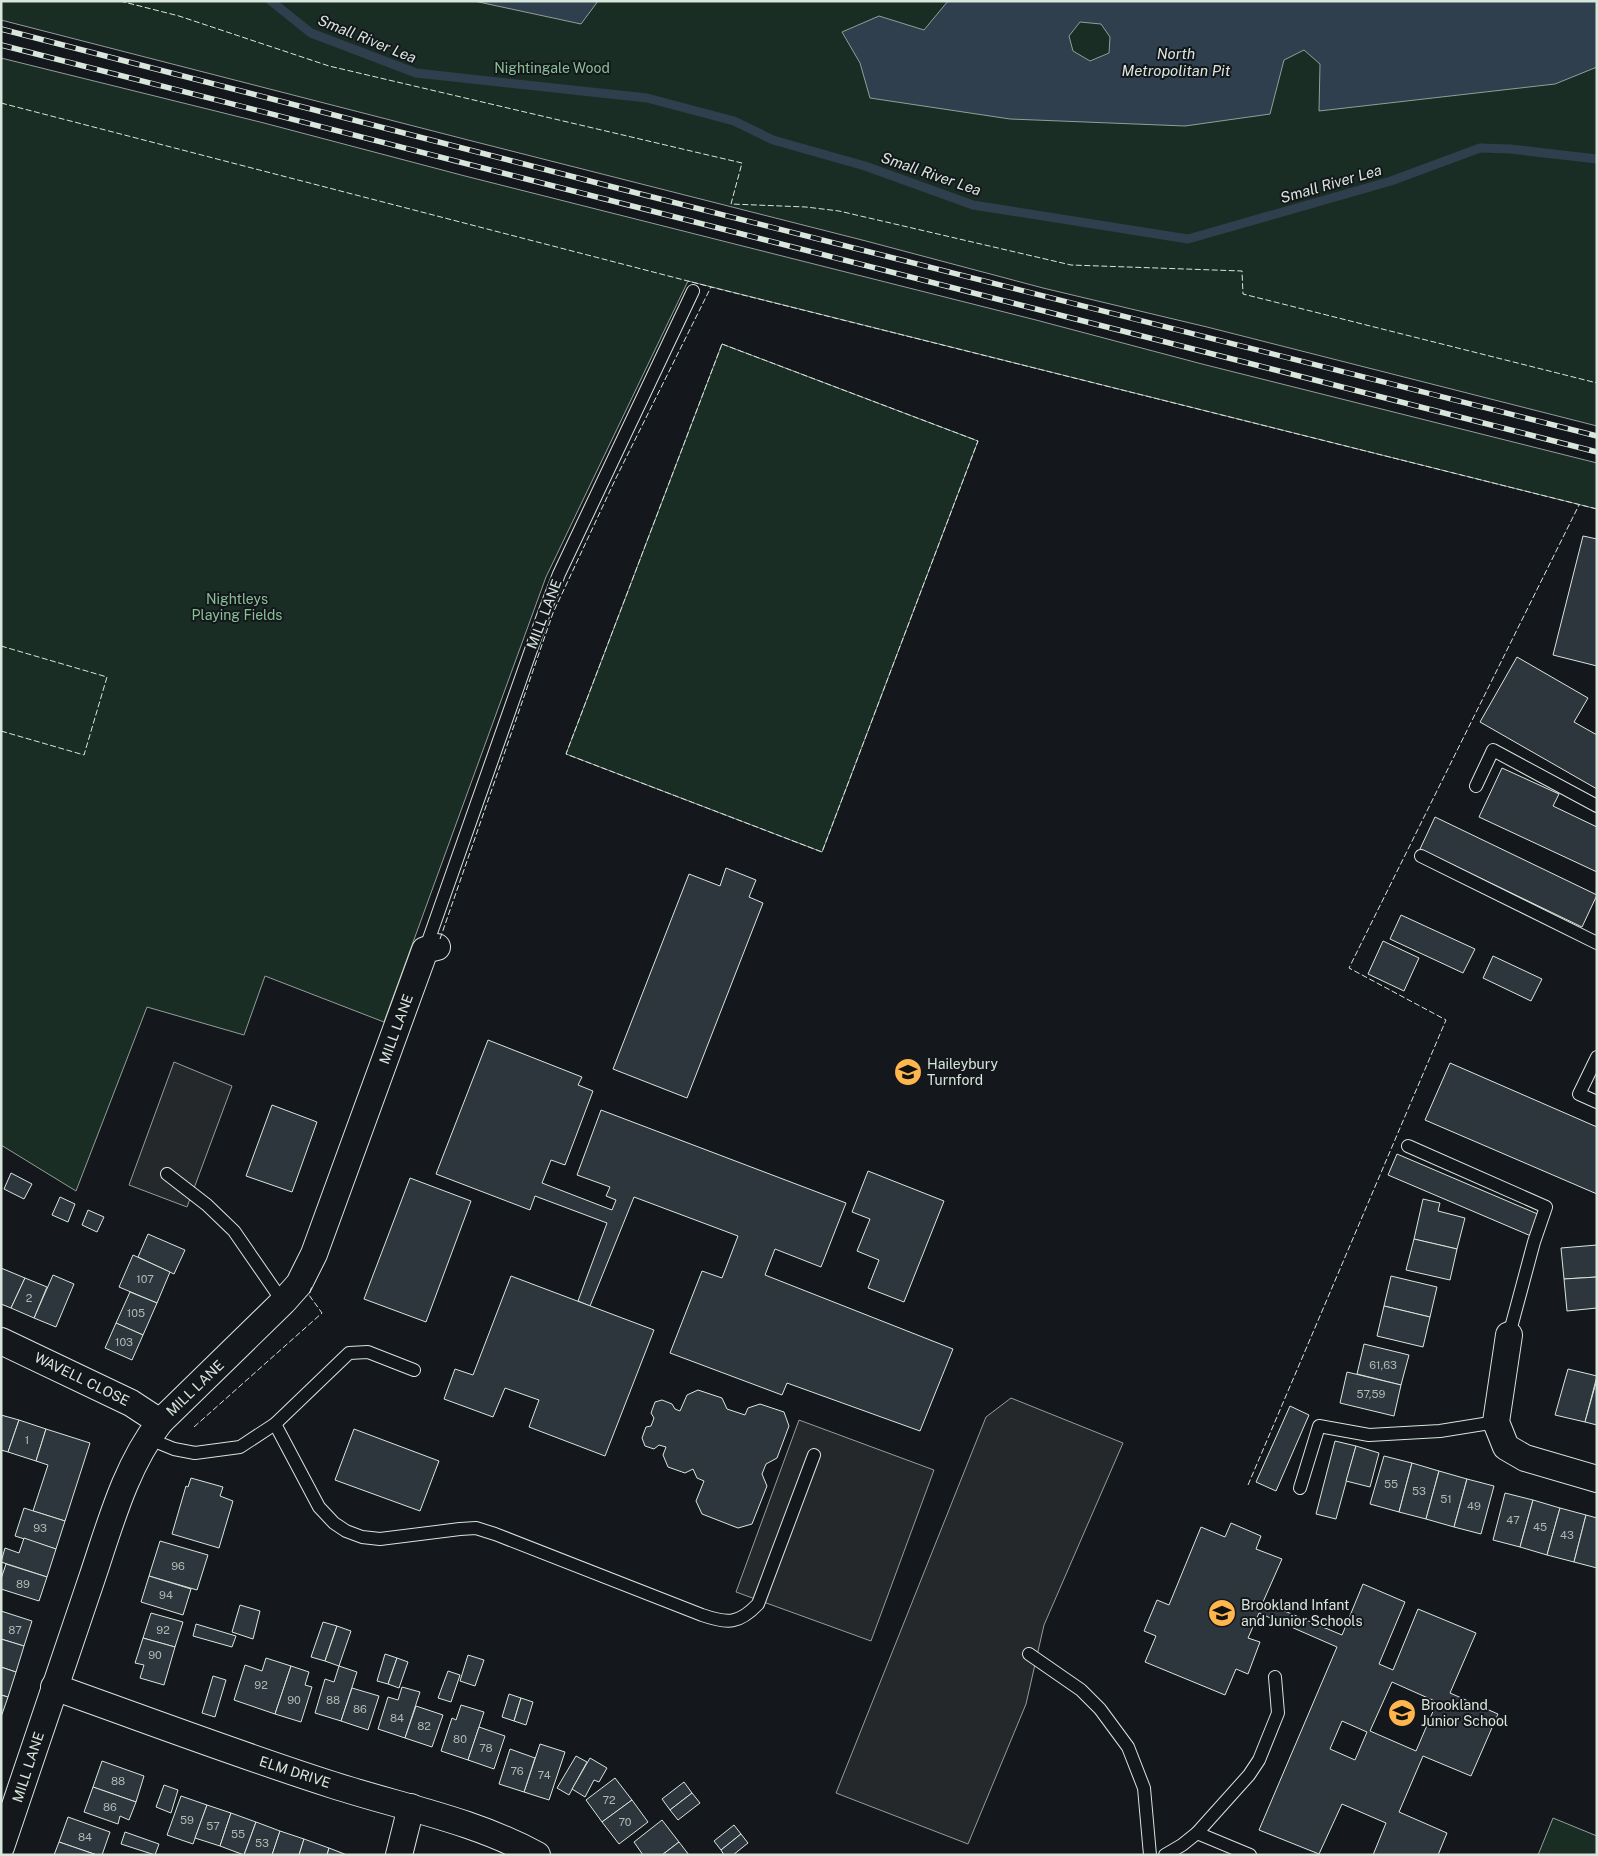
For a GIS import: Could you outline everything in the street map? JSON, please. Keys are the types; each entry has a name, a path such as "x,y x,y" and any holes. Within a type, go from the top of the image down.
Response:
{"street":[{"name":"MILL LANE","path":"1,1847 124,1486 154,1430 299,1284 314,1254 431,948"},
{"path":"1509,1335 1496,1422 1506,1447 1525,1458 1597,1479"},
{"name":"WAVELL CLOSE","path":"1,1341 131,1403 154,1430"},
{"name":"ELM DRIVE","path":"54,1687 335,1786 469,1825 514,1842 536,1855"},
{"path":"399,1855 411,1807"}],"lane":[{"name":"MILL LANE","path":"431,948 544,613 559,574 693,291"},
{"path":"1476,786 1493,750 1597,806"},
{"path":"1422,856 1597,943"},
{"path":"1597,1057 1579,1094 1597,1102"},
{"path":"1408,1146 1546,1207 1534,1242 1509,1335"},
{"path":"167,1174 207,1205 234,1231 283,1302"},
{"path":"154,1430 174,1449 195,1454 240,1447 274,1424 349,1353 368,1352 414,1370"},
{"path":"1300,1488 1319,1426 1369,1435 1440,1431 1496,1422"},
{"path":"274,1424 319,1507 334,1523 346,1531 362,1537 380,1539 476,1528 702,1615 727,1622 745,1617 758,1604 814,1455"},
{"path":"1029,1654 1081,1690 1100,1709 1128,1747 1144,1788 1150,1855"},
{"path":"1165,1855 1182,1845 1196,1833 1250,1775 1259,1760 1278,1713 1275,1677"},
{"path":"1196,1833 1250,1855"}],"green space":[{"name":"Nightingale Wood","path":"1,1 1597,1 1597,426 1207,327 1043,288 1,20"},
{"name":"Nightleys Playing Fields","path":"1,58 264,123 1202,364 1597,463 1597,509 688,281 546,577 384,1022 265,976 244,1035 147,1007 76,1191 1,1145"},
{"path":"722,344 978,441 822,852 566,754"},
{"path":"1553,1818 1597,1836 1597,1855 1538,1855"}],"shaded area":[{"path":"174,1062 232,1086 187,1207 129,1185"},
{"path":"1011,1398 1123,1443 1044,1625 1026,1704 968,1844 836,1793 986,1417"},
{"path":"799,1420 934,1470 871,1641 736,1592"}],"water":[{"path":"474,1 598,1 581,24"},
{"name":"North Metropolitan Pit","path":"948,1 1597,1 1597,67 1555,84 1319,111 1320,64 1304,50 1284,60 1270,114 1185,126 1010,119 870,98 860,63 842,32 879,16 924,30","holes":["1080,22 1101,24 1110,37 1109,53 1090,61 1073,51 1069,36"]}],"building":[{"path":"1583,536 1597,539 1597,666 1553,655"},
{"path":"1517,657 1588,698 1574,722 1597,735 1597,789 1480,722"},
{"path":"1502,768 1559,794 1553,806 1597,827 1597,872 1479,817"},
{"path":"1435,817 1597,895 1582,927 1420,849"},
{"path":"726,868 756,880 749,897 763,903 687,1098 613,1069 689,874 720,886"},
{"path":"1401,915 1475,949 1463,973 1390,939"},
{"path":"1383,941 1419,958 1404,991 1368,974"},
{"path":"1493,956 1542,979 1531,1001 1483,978"},
{"path":"488,1040 582,1077 578,1085 593,1091 565,1165 551,1160 542,1183 612,1210 616,1200 606,1196 610,1187 577,1175 601,1110 846,1203 821,1267 775,1249 765,1275 953,1349 920,1431 787,1383 782,1395 670,1353 702,1271 722,1278 738,1236 634,1197 590,1306 578,1301 607,1223 535,1196 530,1210 436,1174"},
{"path":"1450,1063 1597,1127 1597,1194 1425,1120"},
{"path":"272,1105 317,1122 292,1192 246,1176"},
{"path":"1397,1154 1540,1215 1531,1236 1388,1175"},
{"path":"868,1171 944,1201 904,1302 868,1288 879,1260 857,1251 870,1219 852,1212"},
{"path":"11,1173 32,1184 24,1199 4,1189"},
{"path":"410,1178 471,1201 426,1322 364,1299"},
{"path":"60,1197 75,1204 68,1222 52,1215"},
{"path":"1423,1199 1440,1203 1438,1211 1465,1218 1457,1249 1414,1239"},
{"path":"88,1210 104,1217 97,1232 82,1225"},
{"path":"148,1234 185,1250 174,1274 138,1257"},
{"path":"1414,1239 1457,1249 1450,1280 1406,1270"},
{"path":"1597,1245 1597,1277 1564,1279 1561,1248"},
{"path":"133,1255 170,1272 157,1303 119,1287"},
{"path":"1,1268 25,1278 11,1308 1,1304"},
{"path":"53,1275 74,1284 56,1327 34,1318"},
{"path":"511,1276 654,1330 605,1456 529,1427 539,1400 505,1388 493,1417 444,1399 455,1369 473,1375"},
{"path":"1391,1276 1437,1287 1430,1317 1384,1306"},
{"path":"1597,1277 1597,1308 1567,1311 1564,1279"},
{"path":"25,1278 47,1287 34,1318 11,1308"},
{"path":"130,1292 157,1303 143,1335 116,1323"},
{"path":"1384,1306 1430,1317 1423,1347 1377,1336"},
{"path":"116,1323 143,1335 132,1360 105,1348"},
{"path":"1364,1344 1409,1355 1401,1385 1357,1374"},
{"path":"1568,1369 1597,1376 1585,1422 1555,1415"},
{"path":"1347,1372 1401,1385 1394,1416 1340,1403"},
{"path":"1597,1379 1597,1425 1585,1422"},
{"path":"698,1390 722,1398 727,1409 745,1415 748,1408 760,1404 784,1412 789,1426 777,1458 766,1464 762,1474 767,1486 752,1524 738,1528 702,1514 696,1501 704,1481 697,1478 693,1469 685,1473 668,1467 663,1455 666,1447 659,1445 654,1449 645,1446 642,1438 646,1427 651,1426 654,1418 651,1413 655,1402 662,1400 672,1404 675,1409 680,1411 687,1395"},
{"path":"1290,1406 1309,1415 1276,1491 1256,1482"},
{"path":"1,1415 19,1420 8,1452 1,1450"},
{"path":"19,1420 46,1429 36,1461 8,1452"},
{"path":"46,1429 90,1443 65,1521 33,1511 48,1465 36,1461"},
{"path":"354,1429 439,1461 420,1511 335,1480"},
{"path":"1335,1441 1356,1446 1336,1519 1316,1514"},
{"path":"1356,1446 1379,1453 1370,1487 1346,1481"},
{"path":"1384,1456 1412,1463 1399,1512 1370,1504"},
{"path":"1412,1463 1439,1471 1426,1519 1399,1512"},
{"path":"1439,1471 1467,1479 1454,1527 1426,1519"},
{"path":"191,1478 223,1487 220,1496 233,1501 219,1548 172,1534 186,1486 188,1487"},
{"path":"1467,1479 1494,1486 1481,1534 1454,1527"},
{"path":"1505,1493 1533,1500 1520,1547 1493,1540"},
{"path":"1533,1500 1560,1508 1547,1555 1520,1547"},
{"path":"24,1508 65,1521 56,1549 15,1536"},
{"path":"1560,1508 1586,1515 1574,1562 1547,1555"},
{"path":"1586,1515 1597,1518 1597,1568 1574,1562"},
{"path":"1231,1523 1261,1536 1256,1549 1282,1559 1263,1602 1342,1635 1363,1584 1405,1602 1379,1664 1393,1670 1418,1609 1476,1633 1450,1693 1498,1714 1471,1776 1423,1756 1399,1812 1447,1833 1438,1855 1373,1855 1386,1823 1342,1804 1319,1854 1259,1830 1337,1647 1259,1613 1248,1638 1260,1642 1248,1674 1236,1669 1225,1695 1145,1662 1156,1636 1144,1631 1157,1600 1169,1605 1201,1527 1225,1537","holes":["1392,1682 1437,1702 1416,1751 1370,1731","1342,1721 1367,1732 1355,1760 1330,1749"]},
{"path":"24,1538 56,1549 47,1577 1,1562 5,1548 19,1553"},
{"path":"160,1541 208,1555 197,1590 149,1576"},
{"path":"6,1564 47,1577 39,1601 1,1589 1,1579"},
{"path":"149,1576 191,1589 183,1615 141,1602"},
{"path":"240,1605 260,1611 253,1639 232,1632"},
{"path":"1,1611 32,1621 24,1646 1,1639"},
{"path":"151,1613 183,1622 175,1647 143,1638"},
{"path":"323,1622 337,1626 325,1661 311,1657"},
{"path":"196,1624 236,1636 232,1647 193,1636"},
{"path":"337,1626 351,1631 339,1666 325,1661"},
{"path":"143,1638 175,1647 164,1685 140,1678 144,1665 135,1663"},
{"path":"1,1639 24,1646 16,1672 1,1667"},
{"path":"385,1654 397,1658 388,1684 377,1681"},
{"path":"468,1655 484,1660 475,1686 460,1681"},
{"path":"266,1658 291,1666 275,1714 234,1700 245,1665 262,1671"},
{"path":"397,1658 408,1662 399,1688 388,1684"},
{"path":"291,1666 309,1672 305,1685 312,1687 301,1722 275,1714"},
{"path":"339,1666 357,1672 341,1721 315,1713 325,1679 334,1682"},
{"path":"1,1667 16,1672 8,1697 1,1695"},
{"path":"448,1671 460,1675 451,1702 438,1698"},
{"path":"213,1676 226,1680 215,1717 202,1713"},
{"path":"402,1687 420,1692 405,1738 378,1729 388,1697 398,1700"},
{"path":"352,1688 379,1696 368,1730 341,1721"},
{"path":"509,1694 521,1698 514,1721 502,1717"},
{"path":"1,1695 8,1697 1,1717"},
{"path":"521,1698 533,1702 526,1725 514,1721"},
{"path":"461,1705 484,1712 468,1760 441,1751 452,1718 456,1720"},
{"path":"416,1706 443,1715 432,1747 405,1738"},
{"path":"479,1727 505,1736 494,1769 468,1760"},
{"path":"540,1744 565,1752 549,1800 524,1792"},
{"path":"510,1749 535,1758 524,1792 499,1784"},
{"path":"576,1756 587,1762 569,1795 557,1788"},
{"path":"590,1758 607,1768 599,1782 594,1780 585,1797 572,1789"},
{"path":"102,1761 144,1776 136,1802 93,1787"},
{"path":"615,1778 632,1800 602,1822 586,1800"},
{"path":"684,1782 692,1793 670,1810 662,1799"},
{"path":"164,1785 178,1790 171,1813 156,1807"},
{"path":"93,1787 136,1802 129,1820 120,1816 118,1824 84,1812"},
{"path":"692,1793 700,1803 678,1820 670,1810"},
{"path":"181,1796 207,1805 193,1844 167,1835"},
{"path":"632,1800 648,1822 619,1844 602,1822"},
{"path":"207,1805 231,1813 220,1846 195,1838"},
{"path":"231,1813 256,1822 244,1855 220,1846"},
{"path":"68,1817 110,1832 102,1855 59,1842"},
{"path":"662,1820 679,1842 662,1855 643,1855 634,1842"},
{"path":"256,1822 280,1831 272,1855 244,1855"},
{"path":"734,1825 741,1834 721,1850 714,1841"},
{"path":"280,1831 304,1839 299,1855 272,1855"},
{"path":"125,1832 159,1844 155,1855 121,1844"},
{"path":"741,1834 748,1843 733,1855 724,1855 721,1850"},
{"path":"304,1839 329,1848 327,1855 299,1855"},
{"path":"59,1842 97,1855 54,1855"},
{"path":"679,1842 689,1855 662,1855"},
{"path":"329,1848 347,1855 327,1855"}],"waterway":[{"name":"Small River Lea","path":"271,1 311,33 416,73 647,98 734,121 773,140 865,166 973,205 1188,239 1391,181 1480,148 1510,149 1597,159"}],"railway":[{"path":"1,29 609,186 1597,436"},
{"path":"1,45 1597,452"}],"fence":[{"path":"120,1 179,16 329,66 742,163 731,204 806,207 839,211 1071,265 1242,271 1243,294 1597,383"},
{"path":"1,103 711,287 1597,509"},
{"path":"440,939 553,613 616,478 711,287"},
{"path":"722,344 978,441 822,852 566,754 722,344"},
{"path":"1248,1485 1446,1020 1349,968 1579,505"},
{"path":"1,646 107,677 84,755 1,731"},
{"path":"194,1427 322,1313 309,1295 312,1286"}],"place":[{"name":"Haileybury Turnford","path":"908,1072"},
{"name":"Brookland Infant and Junior Schools","path":"1222,1613"},
{"name":"Brookland Junior School","path":"1402,1713"}]}
